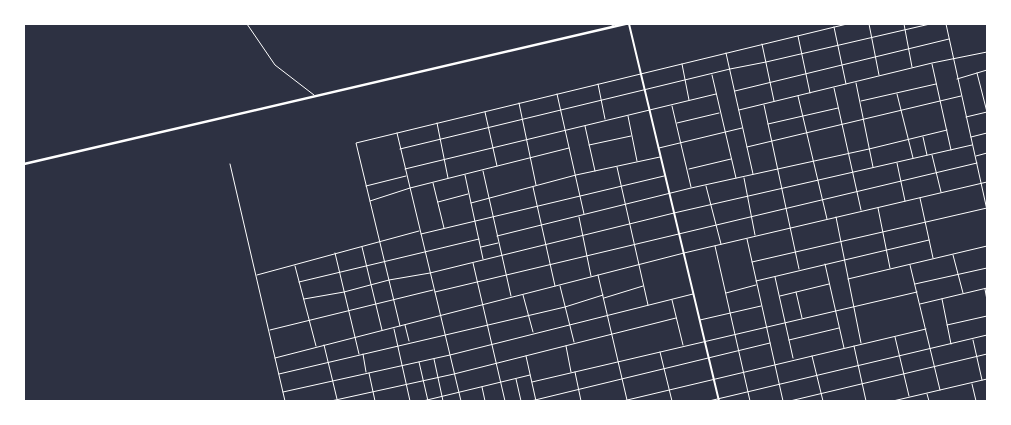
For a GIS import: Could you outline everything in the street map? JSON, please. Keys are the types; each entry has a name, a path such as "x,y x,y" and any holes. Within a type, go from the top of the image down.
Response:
{"highway":[{"path":"24,164 627,24"}],"main road":[{"path":"627,24 645,90 719,400"}],"street":[{"path":"247,24 275,64 316,96"},
{"path":"610,24 615,26"},
{"path":"400,326 356,143 846,24"},
{"path":"869,24 879,76"},
{"path":"904,24 912,68"},
{"path":"400,149 730,69 930,24"},
{"path":"752,262 987,209 946,24"},
{"path":"834,27 846,84"},
{"path":"798,35 810,93"},
{"path":"735,91 949,39"},
{"path":"762,44 774,102"},
{"path":"726,52 753,175"},
{"path":"739,110 987,52"},
{"path":"682,63 689,100"},
{"path":"932,64 951,150"},
{"path":"957,79 987,70"},
{"path":"966,117 987,112 977,73"},
{"path":"711,74 736,179"},
{"path":"856,82 873,168"},
{"path":"598,83 606,120"},
{"path":"860,102 936,84"},
{"path":"834,87 862,211"},
{"path":"556,93 584,214"},
{"path":"897,93 913,158"},
{"path":"405,169 716,94"},
{"path":"982,95 987,94"},
{"path":"798,96 827,219"},
{"path":"747,147 842,126 961,96"},
{"path":"519,103 536,186"},
{"path":"764,104 800,270"},
{"path":"672,105 691,188"},
{"path":"768,124 838,108"},
{"path":"485,111 497,166"},
{"path":"676,124 720,113"},
{"path":"628,116 638,162"},
{"path":"437,123 448,179"},
{"path":"585,125 595,171"},
{"path":"659,148 743,128"},
{"path":"497,236 691,188 814,162 947,130"},
{"path":"396,133 461,401"},
{"path":"971,137 987,133"},
{"path":"589,145 632,135"},
{"path":"923,136 927,155"},
{"path":"304,300 389,280 430,273 674,213 972,145"},
{"path":"370,201 410,188 570,148"},
{"path":"975,156 987,153"},
{"path":"932,154 941,192"},
{"path":"471,203 576,175 661,157"},
{"path":"687,170 732,159"},
{"path":"897,162 905,201"},
{"path":"230,164 285,401"},
{"path":"268,331 376,304 977,164"},
{"path":"617,166 648,305"},
{"path":"483,170 511,298"},
{"path":"465,174 484,260"},
{"path":"366,186 407,176"},
{"path":"421,234 665,176"},
{"path":"744,177 756,236"},
{"path":"433,182 444,229"},
{"path":"275,358 639,264 987,182"},
{"path":"706,185 720,244"},
{"path":"533,186 555,286"},
{"path":"438,202 469,194"},
{"path":"919,198 933,259"},
{"path":"878,207 891,269"},
{"path":"579,216 591,277"},
{"path":"836,217 861,344"},
{"path":"256,275 420,231"},
{"path":"746,238 784,401"},
{"path":"299,282 479,239"},
{"path":"756,281 929,240"},
{"path":"481,247 499,243"},
{"path":"362,246 382,330"},
{"path":"715,246 750,401"},
{"path":"848,279 987,246"},
{"path":"335,254 359,354"},
{"path":"953,254 963,294"},
{"path":"473,263 505,401"},
{"path":"294,264 316,347"},
{"path":"825,264 844,348"},
{"path":"910,264 940,390"},
{"path":"915,284 987,268"},
{"path":"598,275 627,400"},
{"path":"775,276 794,360"},
{"path":"780,296 830,283"},
{"path":"560,285 574,344"},
{"path":"726,294 757,285"},
{"path":"279,374 409,342 565,307 644,286"},
{"path":"920,304 986,288 987,300"},
{"path":"796,292 802,318"},
{"path":"532,382 917,292"},
{"path":"523,294 534,334"},
{"path":"283,392 450,355 693,294"},
{"path":"672,299 683,346"},
{"path":"942,299 946,325 952,344"},
{"path":"700,320 762,306"},
{"path":"946,325 987,316"},
{"path":"331,401 438,378 676,318"},
{"path":"405,325 409,342"},
{"path":"394,328 410,401"},
{"path":"790,340 840,328"},
{"path":"624,401 926,328"},
{"path":"709,401 987,335"},
{"path":"895,336 909,398"},
{"path":"973,339 982,381"},
{"path":"531,401 770,343"},
{"path":"324,345 337,400"},
{"path":"566,346 571,372"},
{"path":"854,346 866,401"},
{"path":"660,351 672,401"},
{"path":"363,354 375,401"},
{"path":"790,401 987,354"},
{"path":"526,356 536,401"},
{"path":"812,356 823,401"},
{"path":"434,358 443,401"},
{"path":"419,362 427,401"},
{"path":"574,371 581,401"},
{"path":"423,401 530,374"},
{"path":"516,378 521,401"},
{"path":"893,401 987,380"},
{"path":"972,383 976,401"},
{"path":"482,386 485,401"},
{"path":"927,393 929,401"}]}
